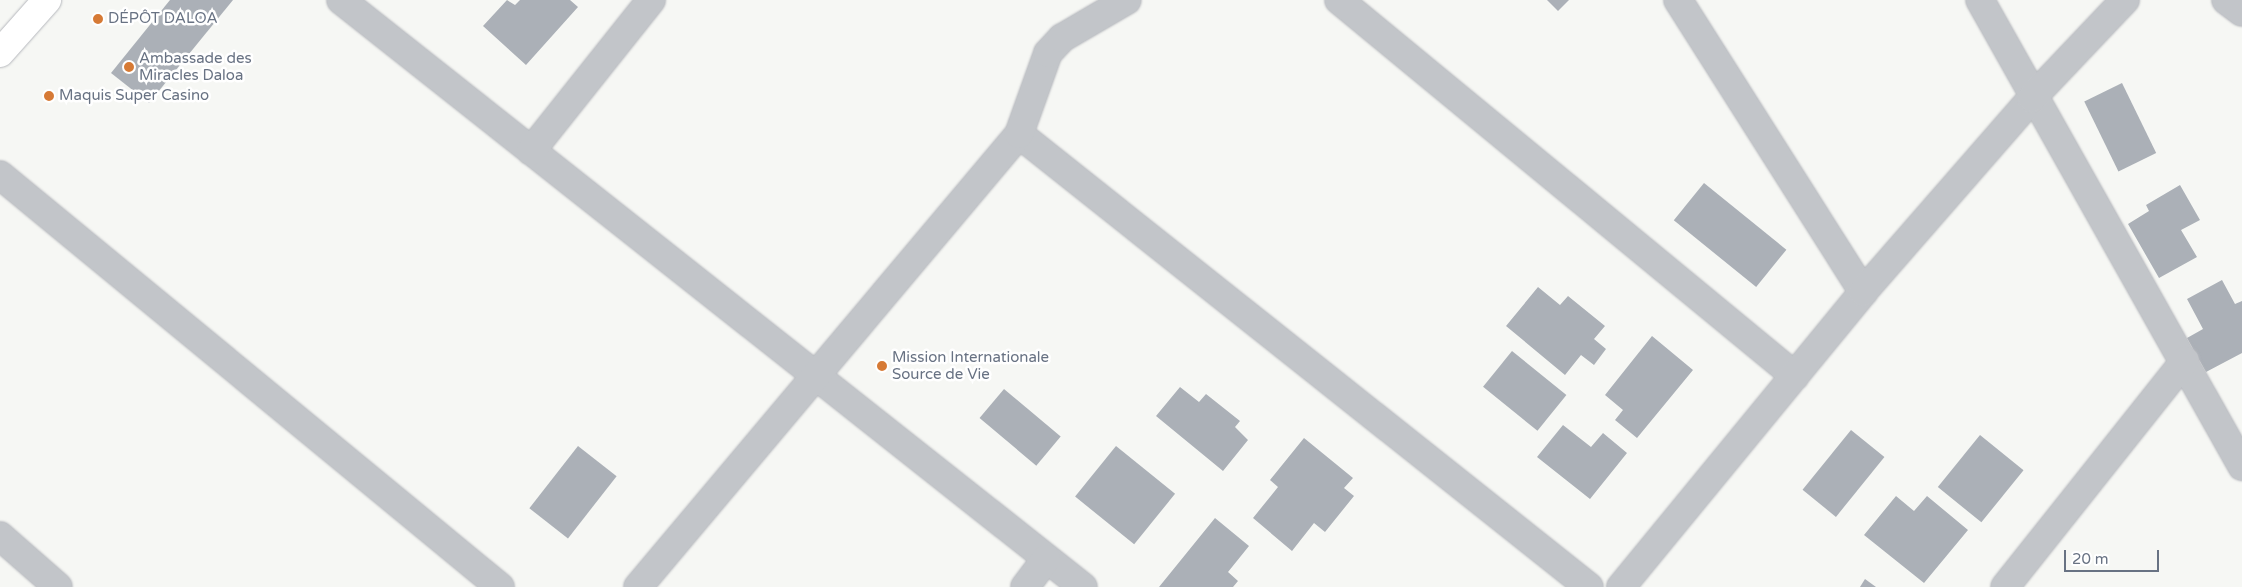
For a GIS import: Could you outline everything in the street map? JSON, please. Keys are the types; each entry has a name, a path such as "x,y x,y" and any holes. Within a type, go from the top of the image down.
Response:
{"main road":[{"path":"0,53 47,0"}],"street":[{"path":"341,0 1083,587"},
{"path":"531,151 651,0"},
{"path":"638,587 818,377 1019,134 1048,53 1062,38 1127,0"},
{"path":"1339,0 1795,376"},
{"path":"1678,0 1864,292"},
{"path":"1980,0 2032,98 2185,361 2242,466"},
{"path":"1621,587 1864,292 2032,98 2125,0"},
{"path":"2226,0 2242,12"},
{"path":"1019,134 1589,587"},
{"path":"0,175 500,587"},
{"path":"2005,587 2185,361"},
{"path":"0,536 58,587"},
{"path":"1025,587 1046,559"}],"building":[{"path":"170,0 233,0 149,103 111,73"},
{"path":"507,0 515,5 520,0 570,0 578,7 526,65 483,26"},
{"path":"1547,0 1569,0 1558,11"},
{"path":"2122,83 2156,153 2118,172 2084,101"},
{"path":"1704,183 1786,250 1756,287 1674,220"},
{"path":"2180,185 2200,220 2181,230 2197,257 2159,278 2128,224 2149,211 2146,205"},
{"path":"2222,280 2235,304 2242,301 2242,353 2206,372 2187,338 2203,329 2187,299"},
{"path":"1538,287 1560,305 1568,296 1605,326 1594,339 1606,349 1594,365 1581,355 1565,375 1506,326"},
{"path":"1652,336 1693,370 1637,438 1615,420 1623,410 1605,395"},
{"path":"1512,351 1566,395 1537,431 1483,387"},
{"path":"1180,387 1199,402 1206,394 1240,421 1235,427 1248,440 1223,471 1156,416"},
{"path":"1004,389 1061,437 1036,466 980,418"},
{"path":"1563,425 1591,447 1603,433 1627,453 1590,499 1537,457"},
{"path":"1851,430 1884,457 1836,517 1803,490"},
{"path":"1980,435 2024,470 1981,522 1938,487"},
{"path":"1304,438 1353,478 1344,488 1354,496 1325,532 1314,523 1292,551 1253,518 1278,487 1270,480"},
{"path":"578,446 617,476 568,538 529,508"},
{"path":"1116,446 1175,494 1134,544 1075,497"},
{"path":"1896,496 1914,511 1927,496 1968,530 1924,583 1864,535"},
{"path":"1215,518 1249,546 1228,572 1238,581 1233,587 1159,587"},
{"path":"1865,579 1876,587 1860,587"}],"place":[{"name":"DÉPÔT DALOA","path":"98,19"},
{"name":"Ambassade des Miracles Daloa","path":"129,67"},
{"name":"Maquis Super Casino","path":"49,96"},
{"name":"Mission Internationale Source de Vie","path":"882,366"}]}
